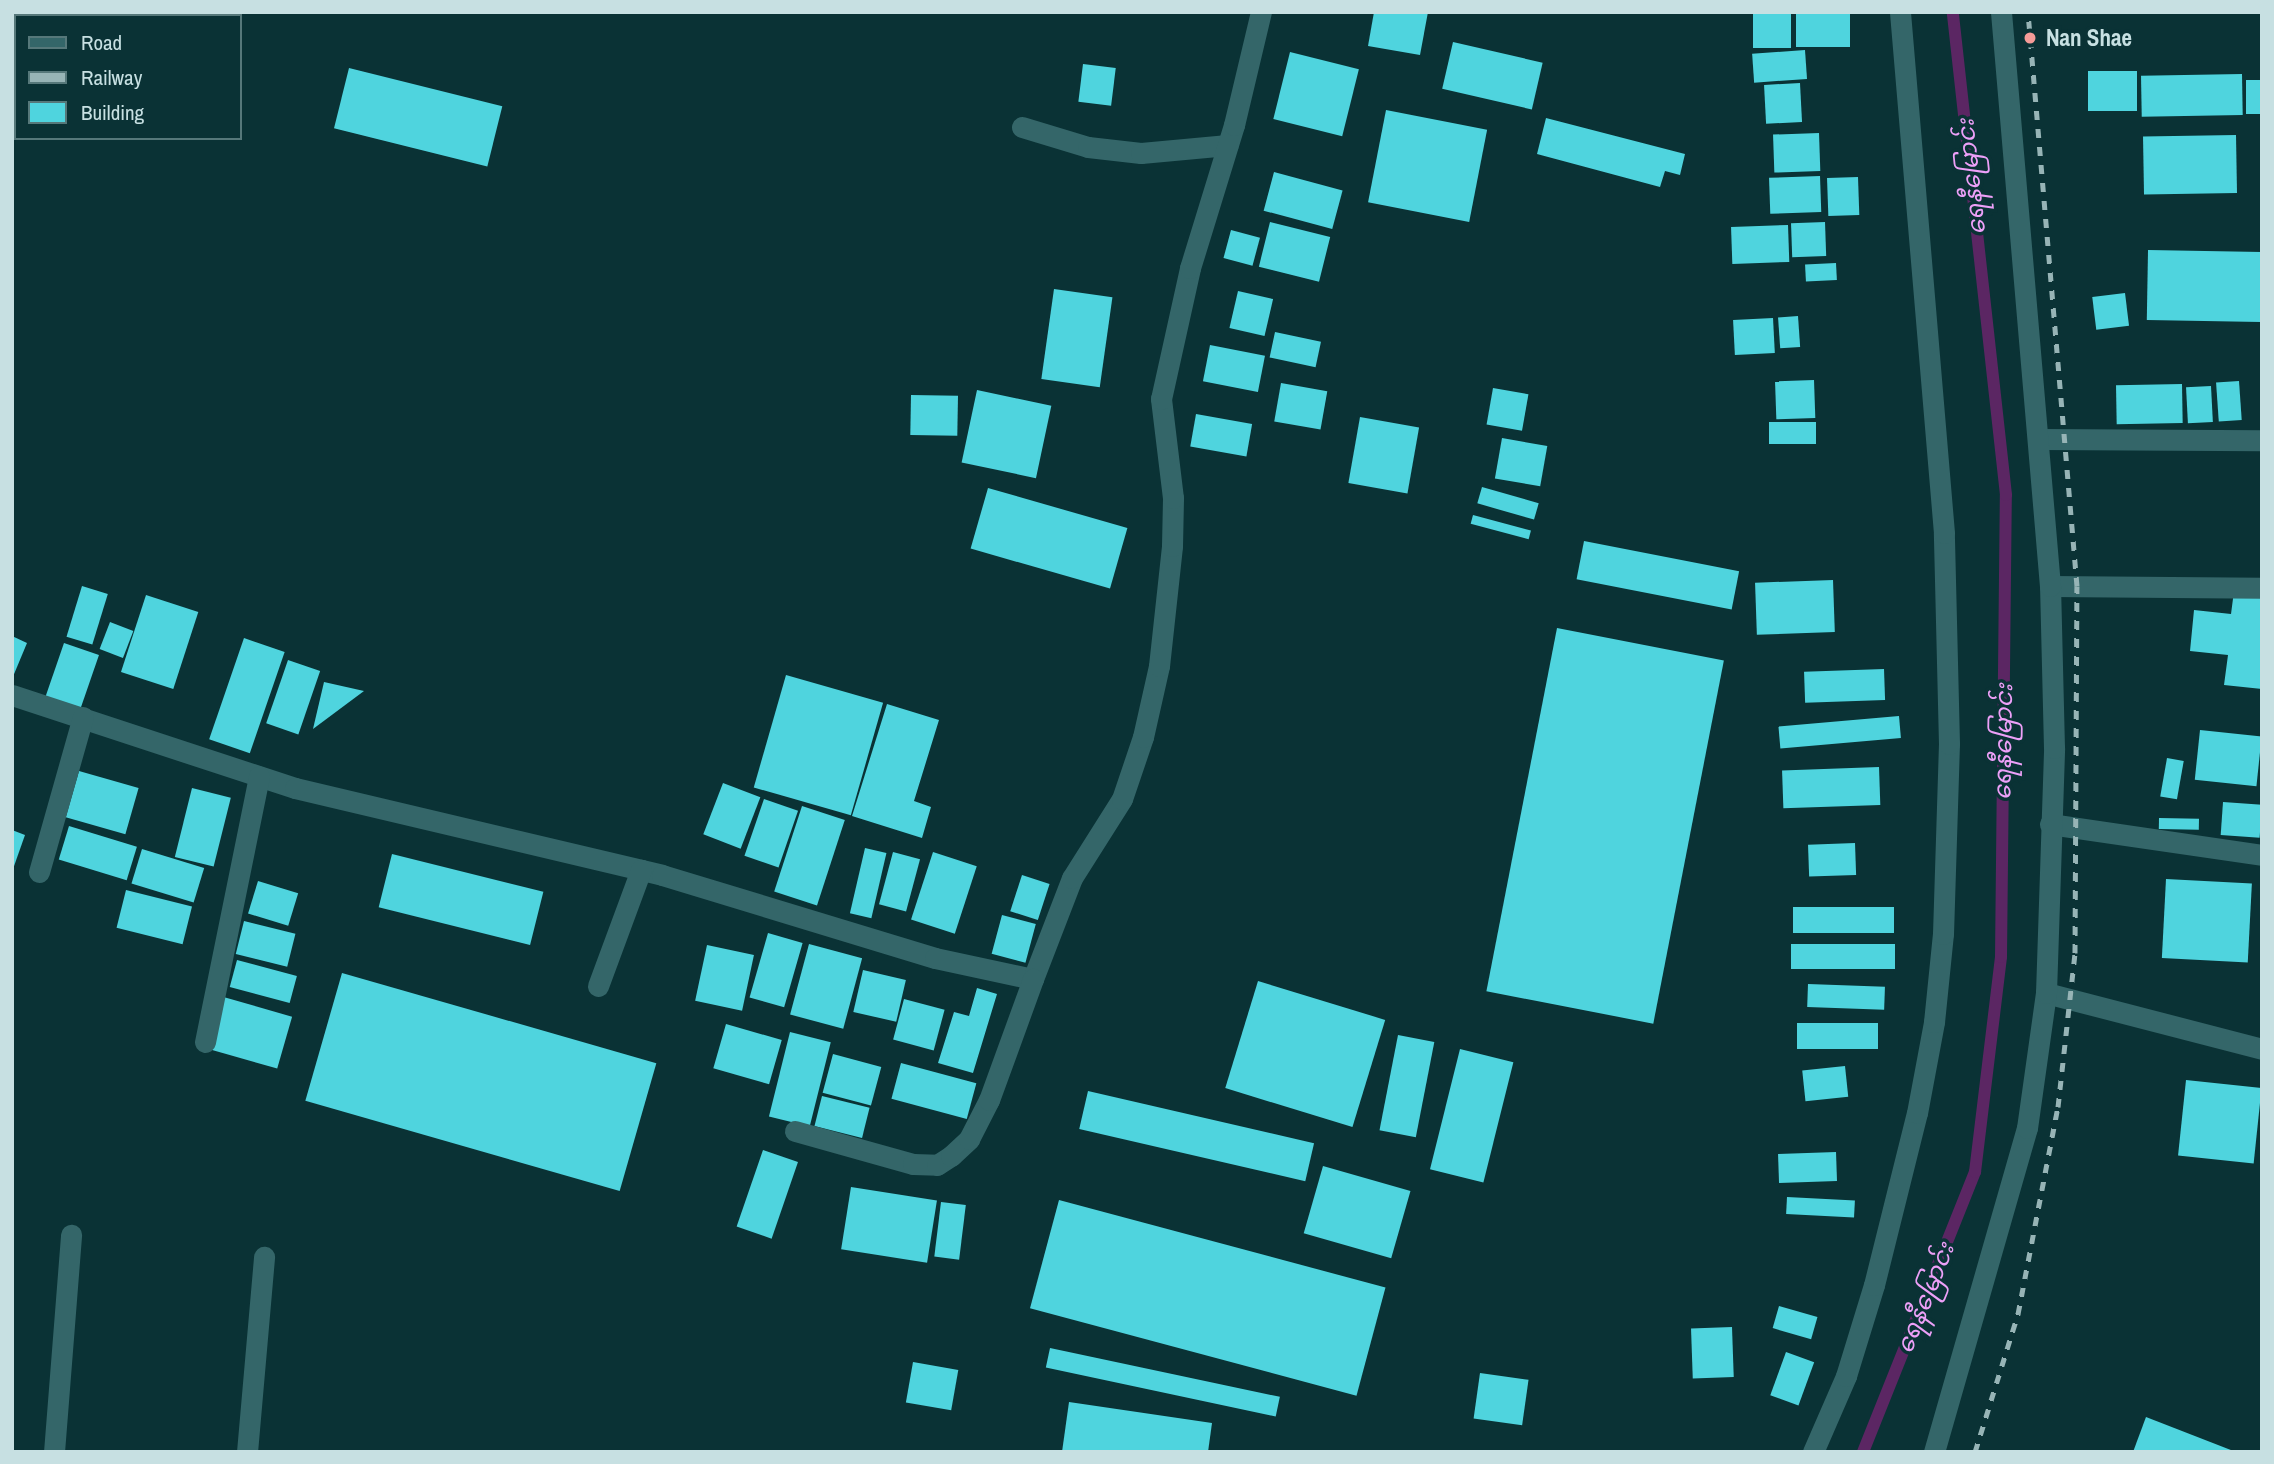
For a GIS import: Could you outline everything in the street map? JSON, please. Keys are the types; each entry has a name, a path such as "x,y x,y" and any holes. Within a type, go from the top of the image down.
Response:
{"street":[{"path":"794,1131 913,1164 937,1165 970,1139 989,1100 1072,878 1122,799 1143,737 1159,666 1172,547 1173,498 1161,399 1189,268 1228,145 1261,12"},
{"path":"1813,1452 1846,1376 1874,1285 1917,1113 1934,1022 1943,934 1949,744 1944,533 1900,12"},
{"path":"1934,1452 2026,1128 2046,993 2054,748 2050,586 2001,12"},
{"path":"1023,127 1088,147 1141,153 1228,145"},
{"path":"2039,439 2262,440"},
{"path":"2050,586 2262,588"},
{"path":"12,695 259,776 641,870 935,958 1033,979"},
{"path":"39,872 83,717"},
{"path":"205,1041 259,776"},
{"path":"2050,824 2262,855"},
{"path":"598,986 641,870"},
{"path":"2046,993 2262,1049"},
{"path":"54,1452 71,1235"},
{"path":"247,1452 264,1257"}],"building":[{"path":"36,12 68,12 68,14"},
{"path":"1374,12 1428,12 1420,55 1368,46"},
{"path":"1753,12 1791,12 1791,48 1753,48"},
{"path":"1796,12 1850,12 1850,47 1796,47"},
{"path":"1453,42 1543,63 1532,109 1442,89"},
{"path":"1805,50 1807,79 1754,83 1752,54"},
{"path":"1290,52 1359,69 1342,136 1273,119"},
{"path":"1083,64 1116,68 1111,106 1078,102"},
{"path":"349,68 502,106 487,166 334,128"},
{"path":"2088,71 2137,71 2137,111 2088,111"},
{"path":"2242,74 2243,115 2142,117 2141,76"},
{"path":"2246,80 2262,80 2262,114 2246,114"},
{"path":"1800,83 1802,122 1766,124 1764,85"},
{"path":"1386,110 1487,130 1469,222 1368,202"},
{"path":"1546,118 1685,154 1680,175 1665,171 1660,187 1537,154"},
{"path":"1819,133 1820,171 1774,173 1773,135"},
{"path":"2236,135 2237,193 2144,195 2143,137"},
{"path":"1274,172 1343,190 1332,229 1264,211"},
{"path":"1820,176 1821,212 1770,214 1769,178"},
{"path":"1858,177 1859,215 1828,216 1827,178"},
{"path":"1270,222 1330,237 1319,282 1259,267"},
{"path":"1825,222 1826,256 1792,257 1791,223"},
{"path":"1788,225 1789,262 1732,264 1731,227"},
{"path":"1231,230 1260,238 1252,266 1223,258"},
{"path":"2148,250 2262,252 2261,322 2147,320"},
{"path":"1836,263 1837,280 1806,282 1805,265"},
{"path":"1054,289 1112,297 1100,387 1041,379"},
{"path":"1238,291 1273,299 1265,336 1229,328"},
{"path":"2125,293 2129,326 2096,330 2092,297"},
{"path":"1798,316 1800,347 1780,348 1778,317"},
{"path":"1773,318 1775,353 1735,355 1733,320"},
{"path":"1275,332 1321,342 1316,367 1270,357"},
{"path":"1210,345 1265,356 1258,392 1203,381"},
{"path":"1814,380 1815,418 1776,419 1775,381"},
{"path":"2239,381 2242,420 2219,422 2216,383"},
{"path":"1281,383 1327,391 1321,430 1274,421"},
{"path":"2182,384 2183,423 2117,424 2116,385"},
{"path":"2211,386 2213,422 2188,423 2186,387"},
{"path":"1493,388 1528,394 1522,431 1487,424"},
{"path":"977,390 1051,406 1036,478 962,462"},
{"path":"911,395 958,396 957,436 910,435"},
{"path":"1196,414 1252,424 1246,456 1190,446"},
{"path":"1360,417 1419,427 1407,493 1348,483"},
{"path":"1769,422 1816,422 1816,444 1769,444"},
{"path":"1502,438 1547,446 1540,486 1495,478"},
{"path":"1482,487 1539,503 1534,520 1477,503"},
{"path":"988,488 1127,528 1110,589 971,549"},
{"path":"1473,515 1531,531 1529,539 1471,524"},
{"path":"1584,541 1739,571 1732,609 1577,579"},
{"path":"1833,580 1835,632 1757,635 1755,583"},
{"path":"82,586 108,594 92,645 67,637"},
{"path":"2234,591 2262,594 2262,689 2224,685 2228,655 2190,651 2194,610 2231,614"},
{"path":"146,595 198,612 173,689 121,672"},
{"path":"110,622 133,631 123,658 100,649"},
{"path":"1557,628 1724,660 1653,1024 1486,991"},
{"path":"12,636 27,643 12,679"},
{"path":"244,638 285,652 250,753 209,739"},
{"path":"64,643 99,655 80,711 45,699"},
{"path":"288,660 320,671 298,734 266,723"},
{"path":"1884,669 1885,700 1805,703 1804,672"},
{"path":"786,675 883,703 851,815 754,787"},
{"path":"324,682 364,691 313,729"},
{"path":"887,704 939,720 914,801 931,807 922,838 852,816"},
{"path":"1899,716 1901,738 1780,748 1778,727"},
{"path":"2200,730 2262,736 2256,786 2195,780"},
{"path":"2167,758 2184,761 2177,799 2160,796"},
{"path":"1879,767 1880,805 1783,808 1782,770"},
{"path":"79,771 139,788 125,834 66,817"},
{"path":"723,783 760,797 741,849 703,834"},
{"path":"192,788 231,798 214,867 175,857"},
{"path":"764,799 798,811 779,867 744,856"},
{"path":"2223,802 2262,805 2260,838 2221,835"},
{"path":"802,806 845,820 817,906 774,892"},
{"path":"2159,818 2199,819 2199,830 2159,829"},
{"path":"69,826 137,847 127,880 59,859"},
{"path":"12,830 25,835 13,869 12,869"},
{"path":"1855,843 1856,875 1809,877 1808,845"},
{"path":"865,848 886,853 871,918 850,913"},
{"path":"142,849 204,868 194,902 131,883"},
{"path":"893,852 920,859 906,911 879,904"},
{"path":"933,852 977,866 955,934 911,920"},
{"path":"392,854 543,892 530,945 379,907"},
{"path":"1022,875 1050,884 1038,920 1010,911"},
{"path":"2166,879 2252,884 2248,962 2162,958"},
{"path":"258,881 298,893 288,926 248,914"},
{"path":"126,890 192,906 183,944 117,928"},
{"path":"1793,907 1894,907 1894,933 1793,933"},
{"path":"1002,915 1036,924 1025,963 992,954"},
{"path":"244,921 295,934 287,967 236,954"},
{"path":"768,933 803,943 784,1007 750,997"},
{"path":"809,944 862,958 843,1029 790,1015"},
{"path":"1791,944 1895,944 1895,969 1791,969"},
{"path":"707,945 754,955 742,1011 695,1001"},
{"path":"237,960 297,976 290,1003 230,987"},
{"path":"863,970 906,980 896,1022 853,1012"},
{"path":"342,973 656,1063 620,1191 305,1101"},
{"path":"1258,981 1385,1020 1352,1127 1225,1088"},
{"path":"1808,984 1885,987 1884,1010 1807,1007"},
{"path":"977,988 997,994 973,1073 938,1063 954,1012 969,1016"},
{"path":"220,996 292,1017 277,1069 205,1048"},
{"path":"904,999 945,1010 934,1050 893,1040"},
{"path":"1797,1023 1878,1023 1878,1049 1797,1049"},
{"path":"726,1024 782,1040 769,1084 713,1068"},
{"path":"790,1032 831,1042 810,1127 769,1116"},
{"path":"1398,1035 1434,1042 1416,1137 1379,1130"},
{"path":"1460,1049 1513,1062 1483,1183 1430,1169"},
{"path":"833,1054 881,1067 871,1106 823,1093"},
{"path":"901,1063 976,1083 967,1119 891,1099"},
{"path":"1845,1066 1848,1097 1805,1101 1802,1070"},
{"path":"2186,1080 2262,1088 2254,1164 2178,1156"},
{"path":"1088,1091 1314,1143 1305,1181 1079,1129"},
{"path":"822,1096 870,1108 862,1138 815,1126"},
{"path":"763,1150 798,1162 772,1239 737,1227"},
{"path":"1836,1152 1837,1181 1779,1183 1778,1154"},
{"path":"1323,1166 1410,1191 1391,1258 1304,1233"},
{"path":"851,1187 937,1201 927,1263 841,1249"},
{"path":"1787,1197 1855,1201 1854,1218 1786,1214"},
{"path":"1059,1200 1385,1287 1356,1396 1030,1308"},
{"path":"941,1202 966,1205 959,1260 934,1257"},
{"path":"1779,1306 1817,1317 1811,1339 1773,1328"},
{"path":"1732,1327 1734,1377 1693,1378 1691,1328"},
{"path":"1050,1348 1280,1397 1276,1416 1046,1368"},
{"path":"1786,1352 1814,1362 1798,1405 1770,1395"},
{"path":"913,1362 958,1370 951,1410 906,1402"},
{"path":"1480,1373 1529,1380 1522,1425 1474,1419"},
{"path":"1069,1402 1212,1423 1208,1452 1062,1452"},
{"path":"2146,1417 2236,1452 2133,1452"}],"waterway":[{"name":"ရေနီမြောင်း","path":"1863,1452 1975,1172 2001,957 2006,495 1953,12"}],"railway":[{"path":"1975,1452 2018,1314 2058,1107 2075,953 2077,586 2028,12"}],"place":[{"name":"Nan Shae","path":"2030,38"}]}
